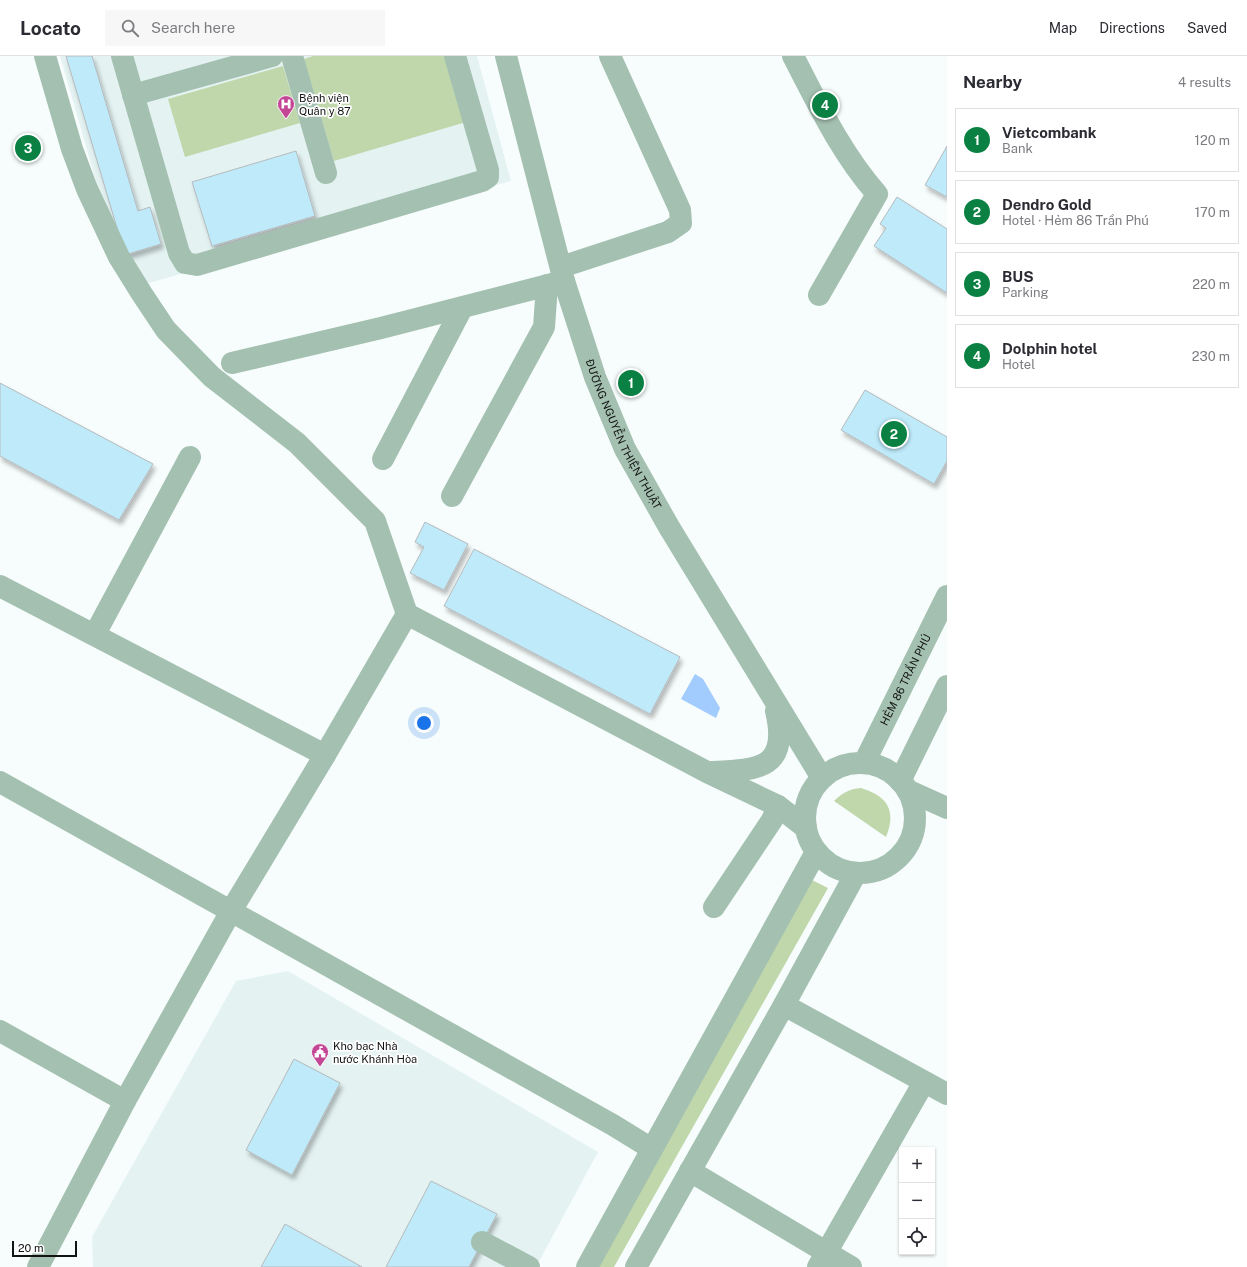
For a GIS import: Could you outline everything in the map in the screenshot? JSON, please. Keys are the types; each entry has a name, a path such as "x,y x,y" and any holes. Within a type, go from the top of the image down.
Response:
{"street":[{"path":"45,56 70,142 87,189 119,257 166,330 212,377 297,443 375,521 407,614 707,772 778,806 806,828"},
{"path":"122,56 179,253 185,263 197,264 488,177 488,170 455,56"},
{"path":"133,95 272,56"},
{"path":"292,56 326,173"},
{"name":"ĐƯỜNG NGUYỄN THIỆN THUẬT","path":"506,56 557,278 595,377 625,449 669,527 774,702 822,778"},
{"path":"232,363 462,308 557,278 668,232 681,223 680,210 610,56"},
{"path":"793,56 829,125 861,176 877,194 819,295"},
{"path":"452,496 544,327 557,278"},
{"path":"383,459 462,308"},
{"path":"95,634 190,457"},
{"path":"0,586 95,634 325,755"},
{"name":"HẺM 86 TRẦN PHÚ","path":"864,763 947,596"},
{"path":"38,1267 125,1101 231,911 325,755 407,614"},
{"path":"903,785 947,686"},
{"path":"707,772 752,770 764,765 771,759 777,749 781,737 774,702"},
{"path":"903,785 914,807 915,822 910,841 904,851 890,864 878,870 856,873 844,871 830,865 816,852 806,828 805,808 810,794 822,778 840,767 864,763 883,768 903,785 947,808"},
{"path":"0,782 606,1121 652,1149"},
{"path":"714,907 772,820 778,806"},
{"path":"587,1267 816,852"},
{"path":"636,1267 784,1005 856,873"},
{"path":"784,1005 947,1094"},
{"path":"0,1030 125,1101"},
{"path":"822,1260 924,1082"},
{"path":"690,1171 822,1260 851,1267"},
{"path":"482,1242 529,1267"}],"shaded area":[{"name":"Bệnh viện Quân y 87","path":"60,56 477,56 511,181 142,285 97,185"},
{"name":"Kho bạc Nhà nước Khánh Hòa","path":"288,971 598,1152 536,1267 93,1267 92,1237 236,981"}],"green space":[{"path":"313,56 446,56 466,122 334,161 304,59"},
{"path":"283,66 300,123 185,157 168,99"},
{"path":"861,788 877,795 887,805 890,812 890,819 886,837 834,801 846,792"},
{"path":"810,879 828,888 614,1267 595,1267"}],"water":[{"path":"695,674 703,679 720,708 716,718 681,699"}],"building":[{"path":"66,56 92,56 138,211 150,207 161,244 125,255"},
{"path":"947,146 947,197 925,185"},
{"path":"296,151 315,216 212,246 192,182"},
{"path":"897,197 947,229 947,293 874,246 886,228 880,224"},
{"path":"0,383 153,464 119,520 0,456"},
{"path":"865,390 947,437 947,461 934,484 841,430"},
{"path":"425,522 468,544 444,590 410,573 424,547 415,542"},
{"path":"474,549 680,657 650,714 444,606"},
{"path":"294,1059 340,1083 292,1175 246,1150"},
{"path":"431,1181 497,1214 469,1267 386,1267"},
{"path":"285,1224 362,1267 261,1267"}],"place":[{"name":"Dolphin hotel","path":"825,105"},
{"name":"Bệnh viện Quân y 87","path":"286,119"},
{"name":"BUS","path":"28,148"},
{"name":"Vietcombank","path":"631,383"},
{"name":"Dendro Gold","path":"894,434"},
{"name":"Kho bạc Nhà nước Khánh Hòa","path":"320,1067"}]}
